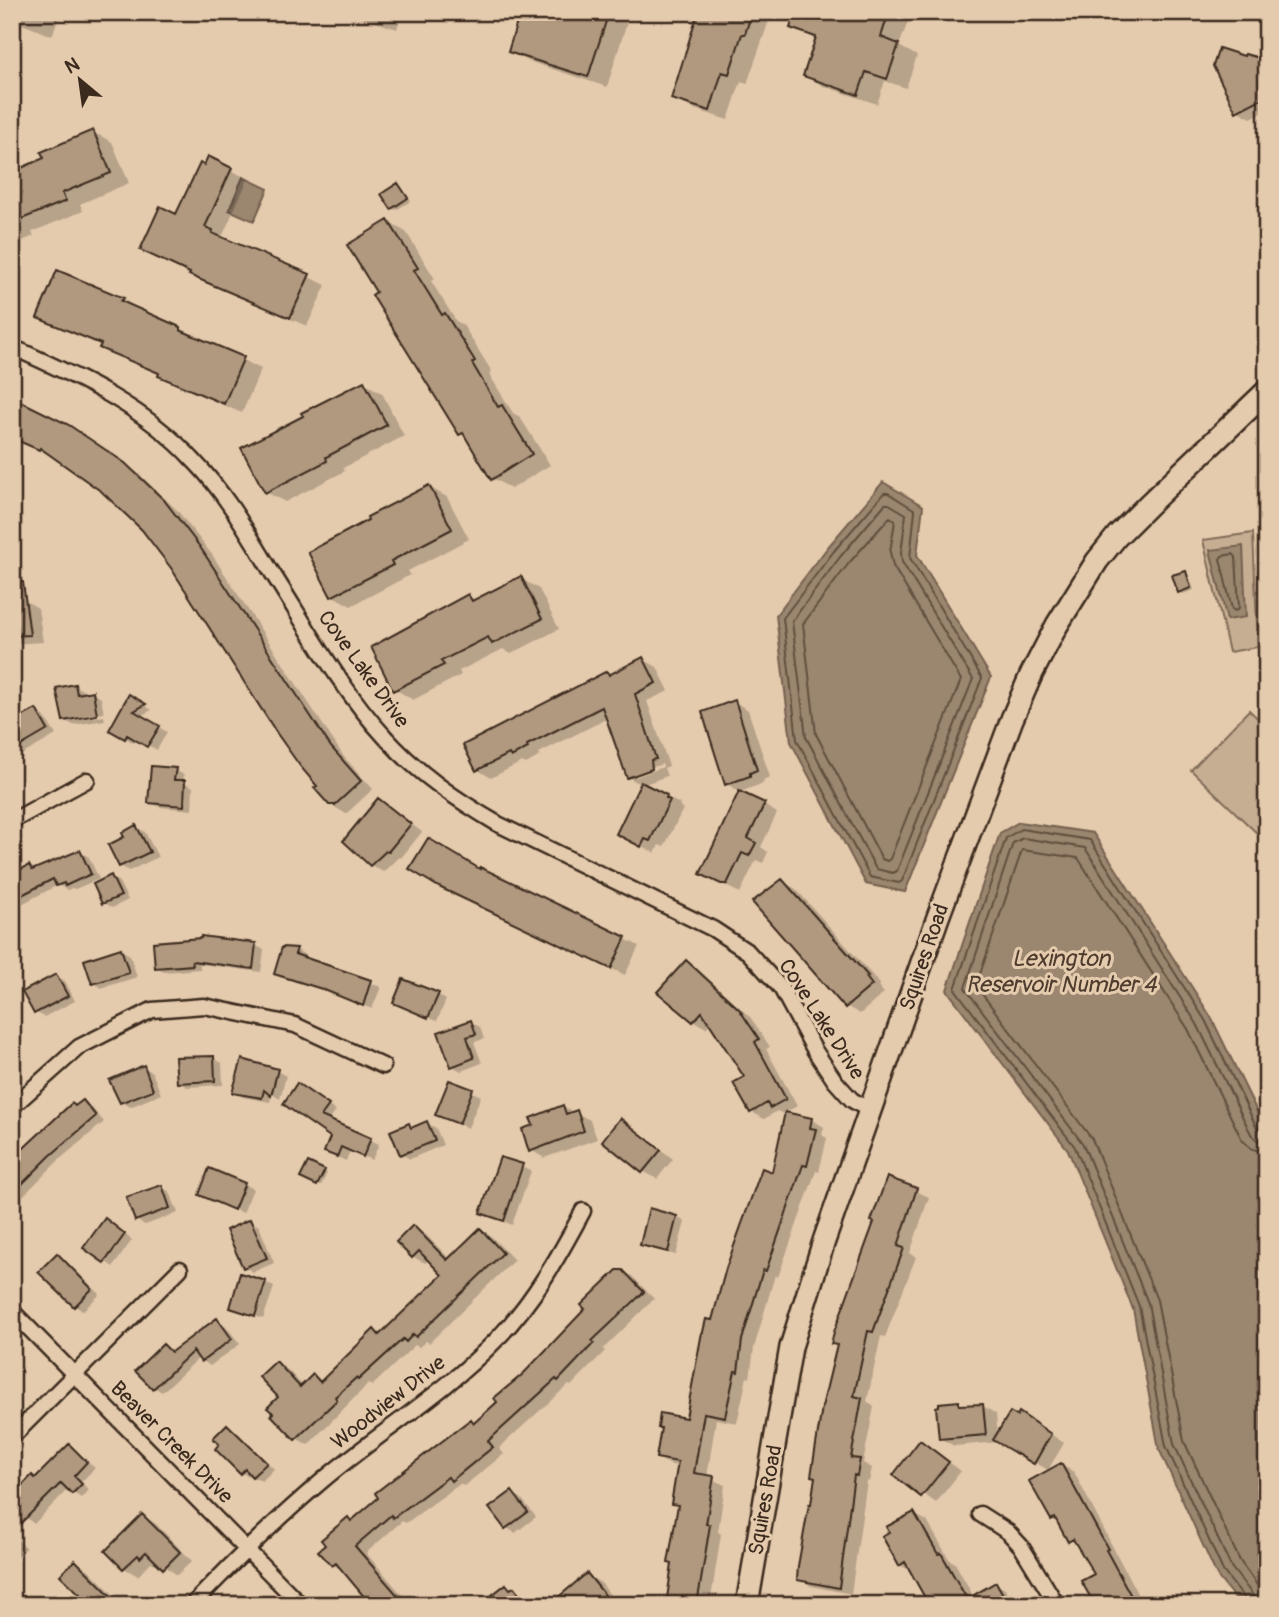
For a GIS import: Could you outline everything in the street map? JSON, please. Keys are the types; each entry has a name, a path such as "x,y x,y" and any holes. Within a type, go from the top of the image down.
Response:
{"street":[{"name":"Cove Lake Drive","path":"12,347 82,378 121,401 166,434 196,462 231,507 355,701 410,762 461,801 498,824 713,929 748,952 781,988 815,1051 835,1081 852,1100 871,1111"},
{"name":"Squires Road","path":"747,1605 791,1347 824,1241 933,929 987,783 1031,675 1079,588 1117,536 1267,391"},
{"path":"12,821 87,780"},
{"path":"12,1107 79,1047 152,1010 204,1006 295,1025 383,1066"},
{"name":"Woodview Drive","path":"191,1605 247,1548 324,1479 453,1379 497,1339 541,1284 583,1211"},
{"path":"12,1437 180,1269"},
{"name":"Beaver Creek Drive","path":"12,1311 301,1605"},
{"path":"980,1514 1008,1532 1021,1546 1057,1605"}],"shaded area":[{"path":"1253,533 1258,647 1229,652 1203,540"},
{"path":"1249,710 1267,727 1267,833 1262,838 1191,770"}],"water":[{"path":"243,177 268,189 254,221 229,210"},
{"path":"883,482 923,506 917,555 991,677 905,892 866,884 791,742 776,615 828,547"},
{"path":"1243,546 1246,617 1227,620 1210,550"},
{"name":"Lexington Reservoir Number 4","path":"1019,822 1093,833 1211,1017 1267,1132 1267,1605 1240,1605 1217,1576 1159,1449 1133,1309 1068,1150 947,990 1000,833"}],"building":[{"path":"520,12 609,12 588,77 508,52"},
{"path":"698,12 752,12 729,74 722,72 710,111 671,99"},
{"path":"795,12 889,12 881,37 899,44 887,79 866,72 858,95 803,76 816,37 790,28"},
{"path":"1219,48 1263,59 1262,62 1267,63 1267,96 1236,112 1213,66"},
{"path":"93,130 111,173 62,193 66,201 12,223 12,172 44,158 41,152"},
{"path":"208,156 232,168 205,227 213,230 212,233 310,274 290,318 189,275 190,273 140,250 160,206 176,214 200,163 204,165"},
{"path":"398,183 408,198 391,209 381,194"},
{"path":"388,220 418,268 414,270 475,361 472,363 498,407 502,405 532,454 491,480 463,433 459,435 372,295 376,292 347,245"},
{"path":"57,270 124,298 121,301 244,357 224,404 99,348 101,344 37,318"},
{"path":"364,381 387,425 326,457 327,461 265,493 241,448"},
{"path":"12,397 69,425 125,463 164,500 200,547 331,747 361,781 335,805 329,805 314,788 317,786 278,735 171,568 142,530 102,492 40,448 39,450 12,438"},
{"path":"429,485 452,529 391,561 393,565 331,597 308,552"},
{"path":"1186,571 1191,588 1178,593 1172,575"},
{"path":"521,576 542,619 492,644 488,637 441,661 444,665 393,691 371,647 468,594 472,601"},
{"path":"12,582 23,582 30,635 12,636"},
{"path":"643,657 656,683 635,694 656,759 651,760 652,769 627,778 602,707 527,745 528,748 511,757 509,754 476,771 463,745 607,671 609,675"},
{"path":"75,684 77,694 93,691 97,715 63,721 56,688"},
{"path":"129,694 146,704 134,711 160,726 147,747 127,735 125,739 109,730"},
{"path":"735,700 757,770 750,773 750,776 725,785 702,712"},
{"path":"36,709 48,730 12,751 12,722"},
{"path":"151,766 176,768 174,780 185,780 184,806 148,803"},
{"path":"641,782 667,795 666,798 670,800 650,841 645,839 641,847 616,834"},
{"path":"739,791 765,803 748,838 756,843 749,856 742,853 727,884 721,884 700,874"},
{"path":"378,798 411,824 388,852 370,866 343,841"},
{"path":"136,825 150,852 119,867 108,845 124,837 122,833"},
{"path":"428,838 480,869 626,937 611,969 439,887 409,869"},
{"path":"80,850 91,874 65,886 64,883 56,886 53,879 12,900 12,874 29,865 32,870"},
{"path":"111,875 121,896 102,904 93,884"},
{"path":"782,879 868,976 866,977 872,985 845,1008 752,902"},
{"path":"201,936 256,943 253,969 192,961 193,965 155,968 153,942"},
{"path":"282,947 297,948 295,954 371,980 363,1006 322,989 274,974"},
{"path":"121,948 129,973 92,984 84,960"},
{"path":"686,960 739,1009 759,1039 755,1042 786,1099 770,1108 767,1103 750,1113 733,1083 744,1077 702,1012 693,1022 657,992"},
{"path":"56,974 68,996 34,1014 22,992"},
{"path":"403,979 439,993 428,1018 393,1003"},
{"path":"471,1020 476,1034 467,1037 474,1058 451,1067 438,1032"},
{"path":"214,1056 215,1081 177,1083 175,1057"},
{"path":"242,1059 278,1069 271,1096 264,1090 262,1098 232,1093"},
{"path":"144,1065 153,1090 120,1103 109,1080"},
{"path":"449,1080 473,1089 459,1124 435,1115"},
{"path":"297,1083 329,1105 321,1116 371,1138 363,1157 341,1147 337,1157 324,1152 330,1137 283,1104"},
{"path":"83,1100 96,1116 12,1194 12,1159 72,1103 75,1106"},
{"path":"563,1105 566,1114 577,1110 584,1131 529,1152 522,1129 533,1125 530,1118"},
{"path":"785,1112 812,1118 810,1128 816,1129 807,1166 803,1165 766,1271 763,1270 742,1340 738,1372 735,1371 725,1417 704,1413 694,1473 714,1476 706,1524 710,1525 697,1605 666,1605 672,1564 668,1563 678,1505 671,1504 678,1462 656,1458 661,1428 658,1428 660,1413 686,1418 706,1319 712,1320 726,1268 762,1168 772,1172"},
{"path":"620,1118 661,1150 642,1173 602,1141"},
{"path":"427,1121 435,1141 400,1155 390,1131 409,1123 411,1128"},
{"path":"500,1157 523,1164 504,1221 480,1213"},
{"path":"308,1162 325,1170 317,1186 300,1178"},
{"path":"209,1168 245,1183 234,1210 199,1195"},
{"path":"887,1177 917,1188 898,1246 904,1248 873,1332 868,1331 854,1396 862,1398 851,1458 860,1459 857,1476 854,1475 839,1588 797,1580 798,1566 811,1504 815,1477 811,1476 822,1407 837,1345 831,1344"},
{"path":"162,1185 170,1208 135,1221 126,1197"},
{"path":"649,1208 677,1216 668,1252 640,1245"},
{"path":"105,1218 125,1234 104,1263 83,1248"},
{"path":"250,1219 267,1258 243,1268 226,1230"},
{"path":"413,1225 447,1260 480,1228 503,1253 416,1337 413,1334 406,1342 403,1339 358,1380 356,1378 295,1440 267,1408 278,1397 259,1377 276,1361 300,1387 313,1374 320,1382 374,1329 379,1335 442,1275 419,1251 412,1258 396,1242"},
{"path":"57,1253 92,1289 74,1307 38,1272"},
{"path":"617,1270 623,1270 644,1292 592,1341 594,1343 558,1381 556,1379 488,1441 493,1447 451,1481 448,1477 393,1518 391,1515 355,1546 406,1605 371,1605 336,1563 332,1566 318,1551 325,1545 321,1540 348,1517 351,1521 378,1498 375,1493 471,1419 474,1423 497,1402 494,1398 523,1374 585,1309 581,1305"},
{"path":"240,1273 266,1281 255,1316 230,1308"},
{"path":"217,1318 232,1339 201,1362 193,1351 153,1389 135,1371 163,1344 171,1352"},
{"path":"959,1401 959,1405 983,1404 986,1435 939,1439 936,1407 939,1403"},
{"path":"1010,1412 1017,1416 1019,1412 1051,1434 1034,1464 993,1440"},
{"path":"227,1424 267,1463 252,1477 245,1469 240,1474 215,1449 219,1444 213,1438"},
{"path":"920,1440 949,1462 921,1497 893,1475"},
{"path":"69,1444 87,1462 74,1476 82,1484 72,1494 61,1483 12,1532 12,1496 32,1475 35,1478"},
{"path":"1061,1463 1136,1605 1095,1605 1081,1581 1094,1574 1073,1539 1068,1542 1055,1518 1051,1520 1029,1481"},
{"path":"512,1491 528,1512 505,1529 489,1508"},
{"path":"914,1512 967,1599 996,1582 1009,1605 929,1605 905,1562 899,1566 882,1536 889,1532 886,1527"},
{"path":"142,1514 180,1552 163,1569 146,1552 140,1558 138,1555 123,1569 105,1551"},
{"path":"75,1560 120,1605 91,1605 60,1575"},
{"path":"587,1573 613,1605 549,1605"},
{"path":"506,1584 510,1589 514,1587 528,1605 490,1605 496,1600 492,1595"}]}
